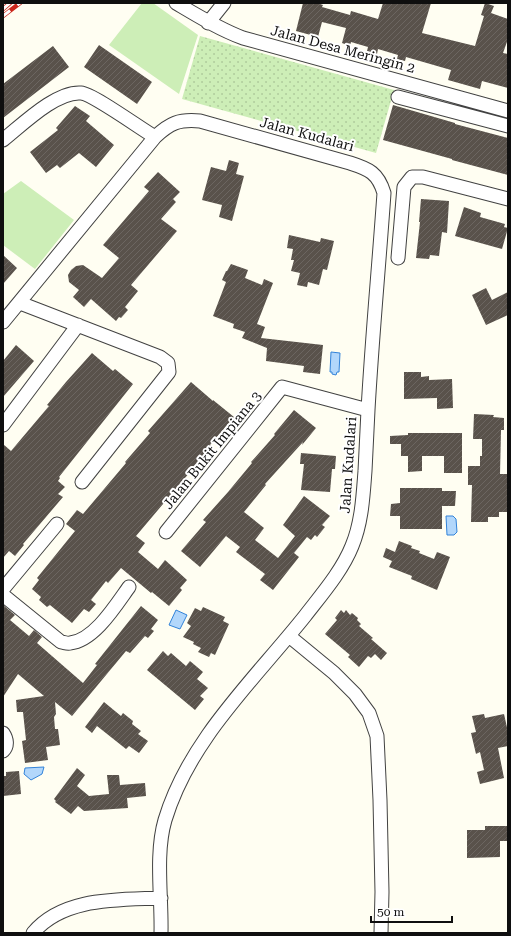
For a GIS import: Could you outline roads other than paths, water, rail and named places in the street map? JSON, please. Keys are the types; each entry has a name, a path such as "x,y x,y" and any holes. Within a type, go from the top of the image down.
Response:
{"street":[{"name":"Jalan Desa Meringin 2","path":"176,3 208,23 243,38 508,111"},
{"path":"208,23 224,3"},
{"path":"3,140 53,100 66,94 82,93 94,98 154,137"},
{"path":"398,97 508,126"},
{"name":"Jalan Kudalari","path":"3,322 154,137 164,128 175,122 187,120 200,121 364,167 374,174 381,183 384,193 368,410 363,501 359,527 352,547 340,568 289,636 210,732 190,762 175,792 164,823 160,853 161,933"},
{"path":"398,258 404,187 412,177 423,177 508,199"},
{"path":"20,303 160,357 168,363 169,372 82,482"},
{"path":"3,425 78,325"},
{"name":"Jalan Bukit Impiana 3","path":"166,532 282,387 368,410"},
{"path":"3,589 57,524"},
{"path":"3,595 61,642 70,643 85,638 92,632 129,587"},
{"path":"289,636 334,673 355,694 369,713 377,736 382,892 381,933"},
{"path":"3,733 7,742 6,748 3,751"},
{"path":"33,933 54,914 94,902 161,898"}],"water":[{"path":"331,352 340,353 339,372 337,372 336,375 330,372"},
{"path":"446,516 453,516 456,519 457,532 454,535 447,535"},
{"path":"176,610 187,615 180,629 169,625"},
{"path":"44,767 42,774 31,780 24,774 25,768"}],"railway":[{"path":"3,9 10,3"},
{"path":"3,16 20,3"}]}
